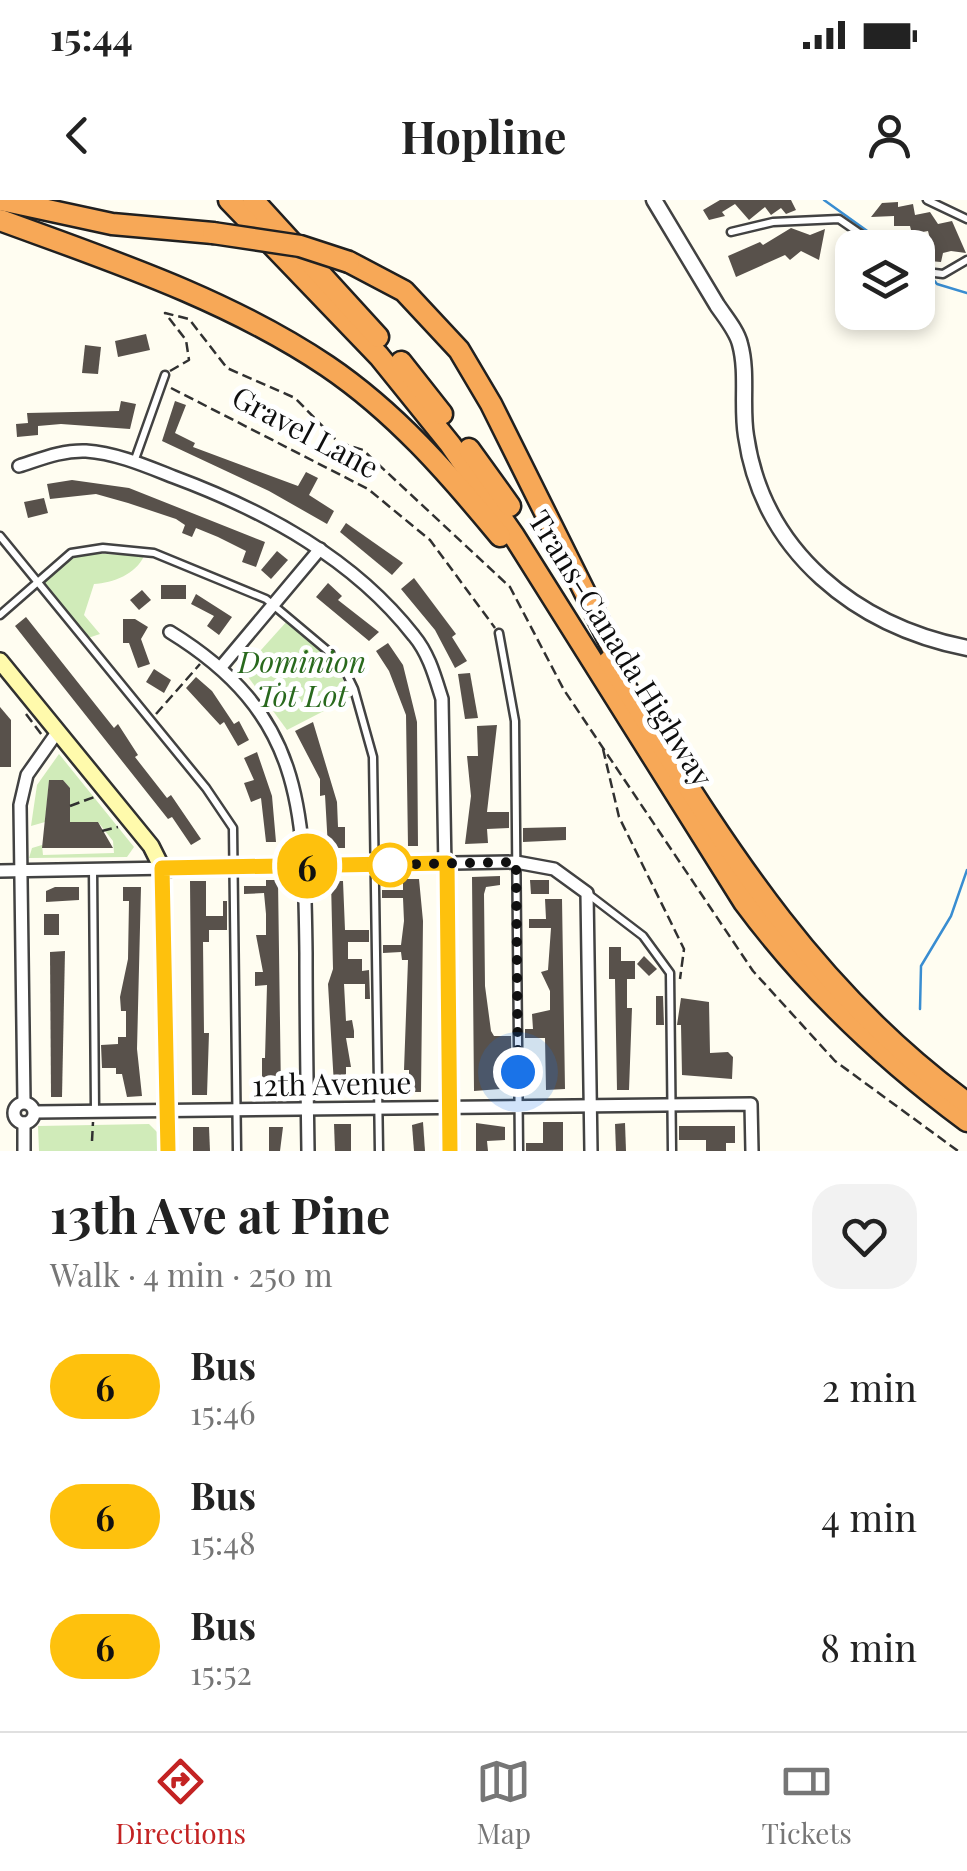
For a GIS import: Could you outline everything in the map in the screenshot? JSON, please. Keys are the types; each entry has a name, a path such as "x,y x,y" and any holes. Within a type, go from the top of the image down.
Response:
{"highway":[{"path":"1,200 112,224 300,246 349,262 404,291 459,350 490,404 657,738"},
{"name":"Trans-Canada Highway","path":"229,200 378,356 450,444 776,946 843,1018 967,1120"},
{"name":"Trans-Canada Highway","path":"253,200 421,386 487,472 657,738 789,934 890,1041 967,1103"},
{"path":"0,220 188,292 286,340 344,378 450,474 596,666"}],"main road":[{"path":"0,661 50,733 106,790 162,868 168,1151"}],"street":[{"path":"654,200 740,342 746,436 758,485 800,559 830,589 871,616 920,638 967,648"},
{"path":"19,466 60,452 88,452 134,462 270,518 320,549 376,595 416,638 431,665 442,698 450,1151"},
{"path":"221,667 320,549"},
{"path":"170,632 221,667 269,724 287,760 299,800 304,866 308,1151"},
{"path":"0,1112 14,1112 24,1102 19,872 24,784 50,733"},
{"path":"0,871 516,862 554,869 587,894 591,1151"},
{"path":"24,1102 35,1112 32,1120 24,1123"},
{"name":"12th Avenue","path":"35,1112 751,1104 752,1151"},
{"path":"14,1112 24,1123 24,1151"}],"lane":[{"path":"927,200 967,219"},
{"path":"732,232 773,222 838,219 854,230"},
{"path":"935,273 943,274 967,260"},
{"path":"134,462 165,374"},
{"path":"0,536 229,818 234,867 236,1151"},
{"path":"0,615 60,559 80,550 145,552 274,604 331,650 354,689 373,757 378,1151"},
{"path":"499,634 515,721 519,1151"},
{"path":"92,869 94,1111"},
{"path":"587,894 643,936 668,968 672,1151"}],"path":[{"path":"165,374 190,360 186,340 164,313 190,320 227,368 295,398 338,442 363,450 510,587 564,690 753,971 835,1061 958,1151"},
{"name":"Gravel Lane","path":"162,384 368,489 430,540 499,634"},
{"path":"150,720 208,655"},
{"path":"21,706 50,733"},
{"path":"603,748 618,817 684,949 680,979"},
{"path":"70,806 89,802 106,790"},
{"path":"102,831 114,829 129,818"},
{"path":"92,1141 94,1111"}],"green space":[{"path":"84,553 144,556 123,576 94,584 84,615 100,634 88,638 45,583 54,567"},
{"name":"Dominion Tot Lot","path":"288,620 333,658 351,697 287,730 243,670"},
{"path":"59,754 134,847 127,857 29,858 32,848 42,845 43,855 114,853 113,841 98,822 70,822 70,788 63,780 49,780 45,822 31,826 37,785"},
{"path":"149,1124 157,1132 157,1151 39,1151 38,1126"}],"building":[{"path":"720,200 791,200 796,210 786,214 781,208 771,215 765,207 749,220 735,204 722,212 725,216 709,220 703,210"},
{"path":"898,202 898,207 913,204 915,215 930,212 938,224 952,221 966,253 943,253 941,262 935,262 935,230 894,226 894,216 871,217 882,203"},
{"path":"791,228 810,235 825,229 819,260 801,251 790,260 785,255 736,277 728,256 760,242 763,245"},
{"path":"146,334 150,350 118,357 115,341"},
{"path":"85,345 101,347 98,374 82,373"},
{"path":"121,401 136,404 130,429 61,424 38,426 38,435 17,437 16,424 28,423 27,413 119,411"},
{"path":"175,401 186,405 175,433 195,443 193,447 298,486 306,472 318,478 309,495 334,511 327,524 269,491 162,441"},
{"path":"72,480 129,488 265,542 256,567 242,562 246,551 218,537 196,528 192,537 182,533 185,525 176,519 128,503 96,494 50,499 47,484"},
{"path":"44,498 48,513 28,518 24,502"},
{"path":"346,523 403,563 392,575 340,532"},
{"path":"277,551 288,560 271,579 261,570"},
{"path":"414,578 456,634 452,637 467,661 455,668 435,630 401,589"},
{"path":"328,583 342,596 338,600 379,632 369,641 316,597"},
{"path":"161,585 186,585 186,599 161,599"},
{"path":"142,590 151,600 139,610 130,600"},
{"path":"196,594 232,617 219,635 207,626 214,616 191,604"},
{"path":"26,617 114,728 118,724 138,755 135,757 167,798 171,795 201,839 191,845 172,817 168,819 26,640 15,626"},
{"path":"123,619 135,619 148,627 141,639 150,664 138,668 129,643 123,643"},
{"path":"388,643 403,665 417,722 418,846 408,846 406,715 389,671 376,651"},
{"path":"154,669 171,680 164,693 146,682"},
{"path":"470,673 478,718 465,719 458,674"},
{"path":"196,677 212,691 234,724 239,721 249,740 238,746 224,722 220,725 186,688"},
{"path":"0,707 11,720 11,767 0,767"},
{"path":"313,722 337,802 338,827 345,827 345,848 328,848 325,795 320,796 320,779 295,731"},
{"path":"497,725 487,812 509,812 509,828 487,829 488,843 465,844 471,796 467,756 478,756 477,726"},
{"path":"257,752 272,796 276,842 266,842 261,798 251,802 244,783 254,780 244,758"},
{"path":"49,780 63,780 70,788 70,822 98,822 113,848 42,848"},
{"path":"566,827 566,840 523,842 523,828"},
{"path":"500,876 500,885 486,887 484,894 485,986 491,1031 494,1036 511,1036 512,1088 474,1091 472,877"},
{"path":"403,879 419,879 423,921 421,1092 409,1092 409,1070 404,1070 408,960 402,960 401,952 383,953 383,945 401,945 404,921 403,898 382,898 382,890 403,890"},
{"path":"266,880 278,880 281,1094 253,1097 253,1088 262,1087 265,1058 267,985 255,986 255,972 263,972 256,935 266,935 266,914 264,893 244,894 244,886 266,886"},
{"path":"530,880 549,880 549,894 531,894"},
{"path":"190,881 206,881 206,916 223,916 223,901 227,901 227,930 209,930 209,942 203,942 204,1033 209,1033 207,1095 192,1095"},
{"path":"331,881 343,881 345,930 369,930 369,942 348,942 348,959 362,959 362,971 369,970 370,999 365,999 365,984 344,984 346,1021 352,1020 354,1031 354,1038 346,1038 351,1067 346,1067 346,1093 334,1093 328,984 333,969"},
{"path":"79,887 79,900 46,902 46,891"},
{"path":"123,887 141,887 137,1049 142,1096 127,1097 122,1074 116,1074 116,1068 102,1068 101,1045 118,1044 118,1037 126,1037 126,1011 121,1011 120,997 128,959 129,901 123,901"},
{"path":"545,899 562,899 565,1089 546,1090 545,1038 525,1038 525,1029 533,1029 532,1014 550,1010 550,991 541,972 548,970 551,928 529,928 529,919 546,919"},
{"path":"44,914 59,914 59,935 44,935"},
{"path":"609,947 621,947 621,961 635,961 635,979 627,979 627,1008 632,1008 629,1090 617,1090 615,979 609,979"},
{"path":"65,951 62,1097 51,1097 50,952"},
{"path":"644,956 657,969 649,976 637,964"},
{"path":"656,996 663,996 664,1025 656,1025"},
{"path":"681,998 709,1002 710,1053 728,1052 733,1057 732,1079 682,1075 681,1025 677,1025"},
{"path":"423,1122 425,1151 414,1151 412,1125"},
{"path":"543,1122 563,1122 563,1151 526,1151 526,1143 543,1143"},
{"path":"476,1123 505,1127 505,1140 487,1141 488,1151 476,1151"},
{"path":"625,1123 626,1151 616,1151 615,1124"},
{"path":"334,1124 351,1124 351,1151 335,1151"},
{"path":"679,1126 735,1126 735,1143 726,1143 726,1151 706,1151 706,1140 679,1140"},
{"path":"193,1127 209,1127 210,1151 193,1151"},
{"path":"269,1127 283,1127 280,1151 269,1151"}],"waterway":[{"path":"824,200 866,230"},
{"path":"935,281 967,293"},
{"path":"920,1009 921,966 951,916 967,870"}],"bus line":[{"name":"6","path":"168,1151 162,868 447,863 450,1151"}],"route":[{"path":"390,865 376,865 516,862 518,1072"}]}
